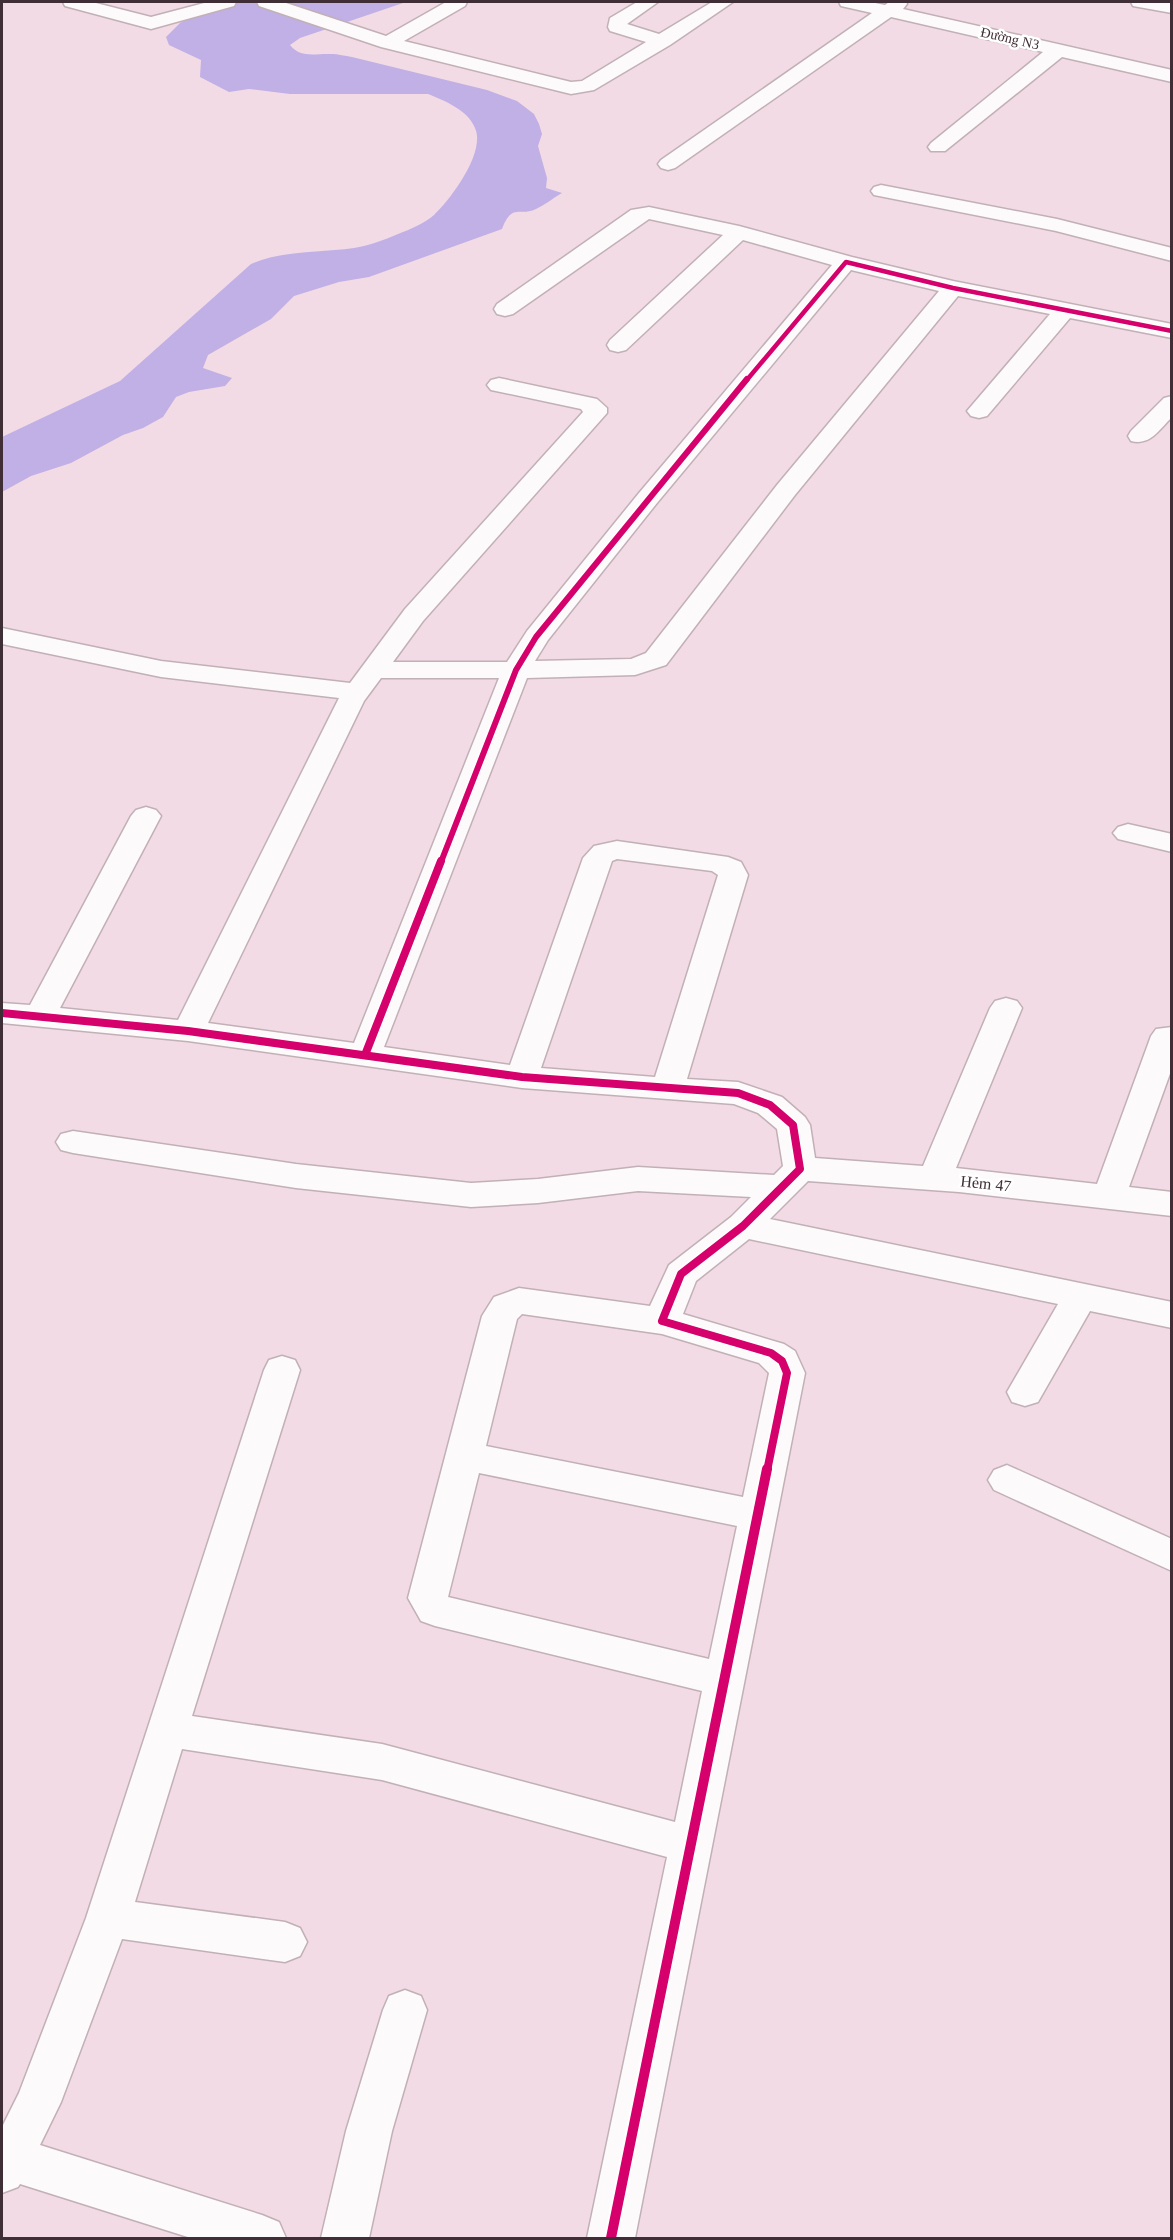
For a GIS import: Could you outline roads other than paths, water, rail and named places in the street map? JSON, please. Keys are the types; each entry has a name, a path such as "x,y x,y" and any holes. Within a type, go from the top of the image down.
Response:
{"street":[{"path":"72,2 151,23 227,2"},
{"path":"266,2 387,43 571,88 587,86 724,2"},
{"path":"387,43 458,2"},
{"path":"649,2 617,22 617,27 663,41"},
{"name":"Đường N3","path":"848,2 895,6 1058,50 1172,76"},
{"path":"1140,2 1172,8"},
{"path":"668,164 895,6"},
{"path":"938,147 1058,50"},
{"path":"881,191 1057,225 1172,255"},
{"path":"505,309 639,215 649,213 739,232 846,262 953,288 1172,331"},
{"path":"618,345 739,232"},
{"path":"365,1055 516,670 536,637 648,498 846,262"},
{"path":"2,636 161,669 355,697 516,670 635,667 656,659 786,490 953,288"},
{"path":"979,411 1065,310"},
{"path":"188,1031 355,697 414,615 595,413 595,408 589,404 499,384"},
{"path":"1140,436 1172,403"},
{"path":"40,1016 146,816"},
{"path":"1128,833 1172,843"},
{"path":"522,1077 598,858 604,852 617,850 718,863 730,868 733,875 668,1089"},
{"path":"935,1178 1006,1008"},
{"path":"2,1013 188,1031 522,1077 738,1093 770,1105 793,1125 791,1178 743,1226 681,1274 662,1322"},
{"path":"1109,1197 1167,1036"},
{"name":"Hẻm 47","path":"74,1142 296,1176 471,1195 538,1191 638,1179 935,1178 1172,1204"},
{"path":"743,1226 1172,1315"},
{"path":"1025,1392 1081,1296"},
{"path":"611,2238 786,1373 782,1361 771,1353 662,1322 519,1301 507,1306 500,1316 428,1598 435,1610 723,1679"},
{"path":"262,2238 6,2164 38,2102 108,1918 282,1370"},
{"path":"466,1456 757,1515"},
{"path":"1007,1480 1172,1556"},
{"path":"168,1730 382,1762 690,1845"},
{"path":"108,1918 285,1942"},
{"path":"345,2238 369,2131 405,2010"}]}
